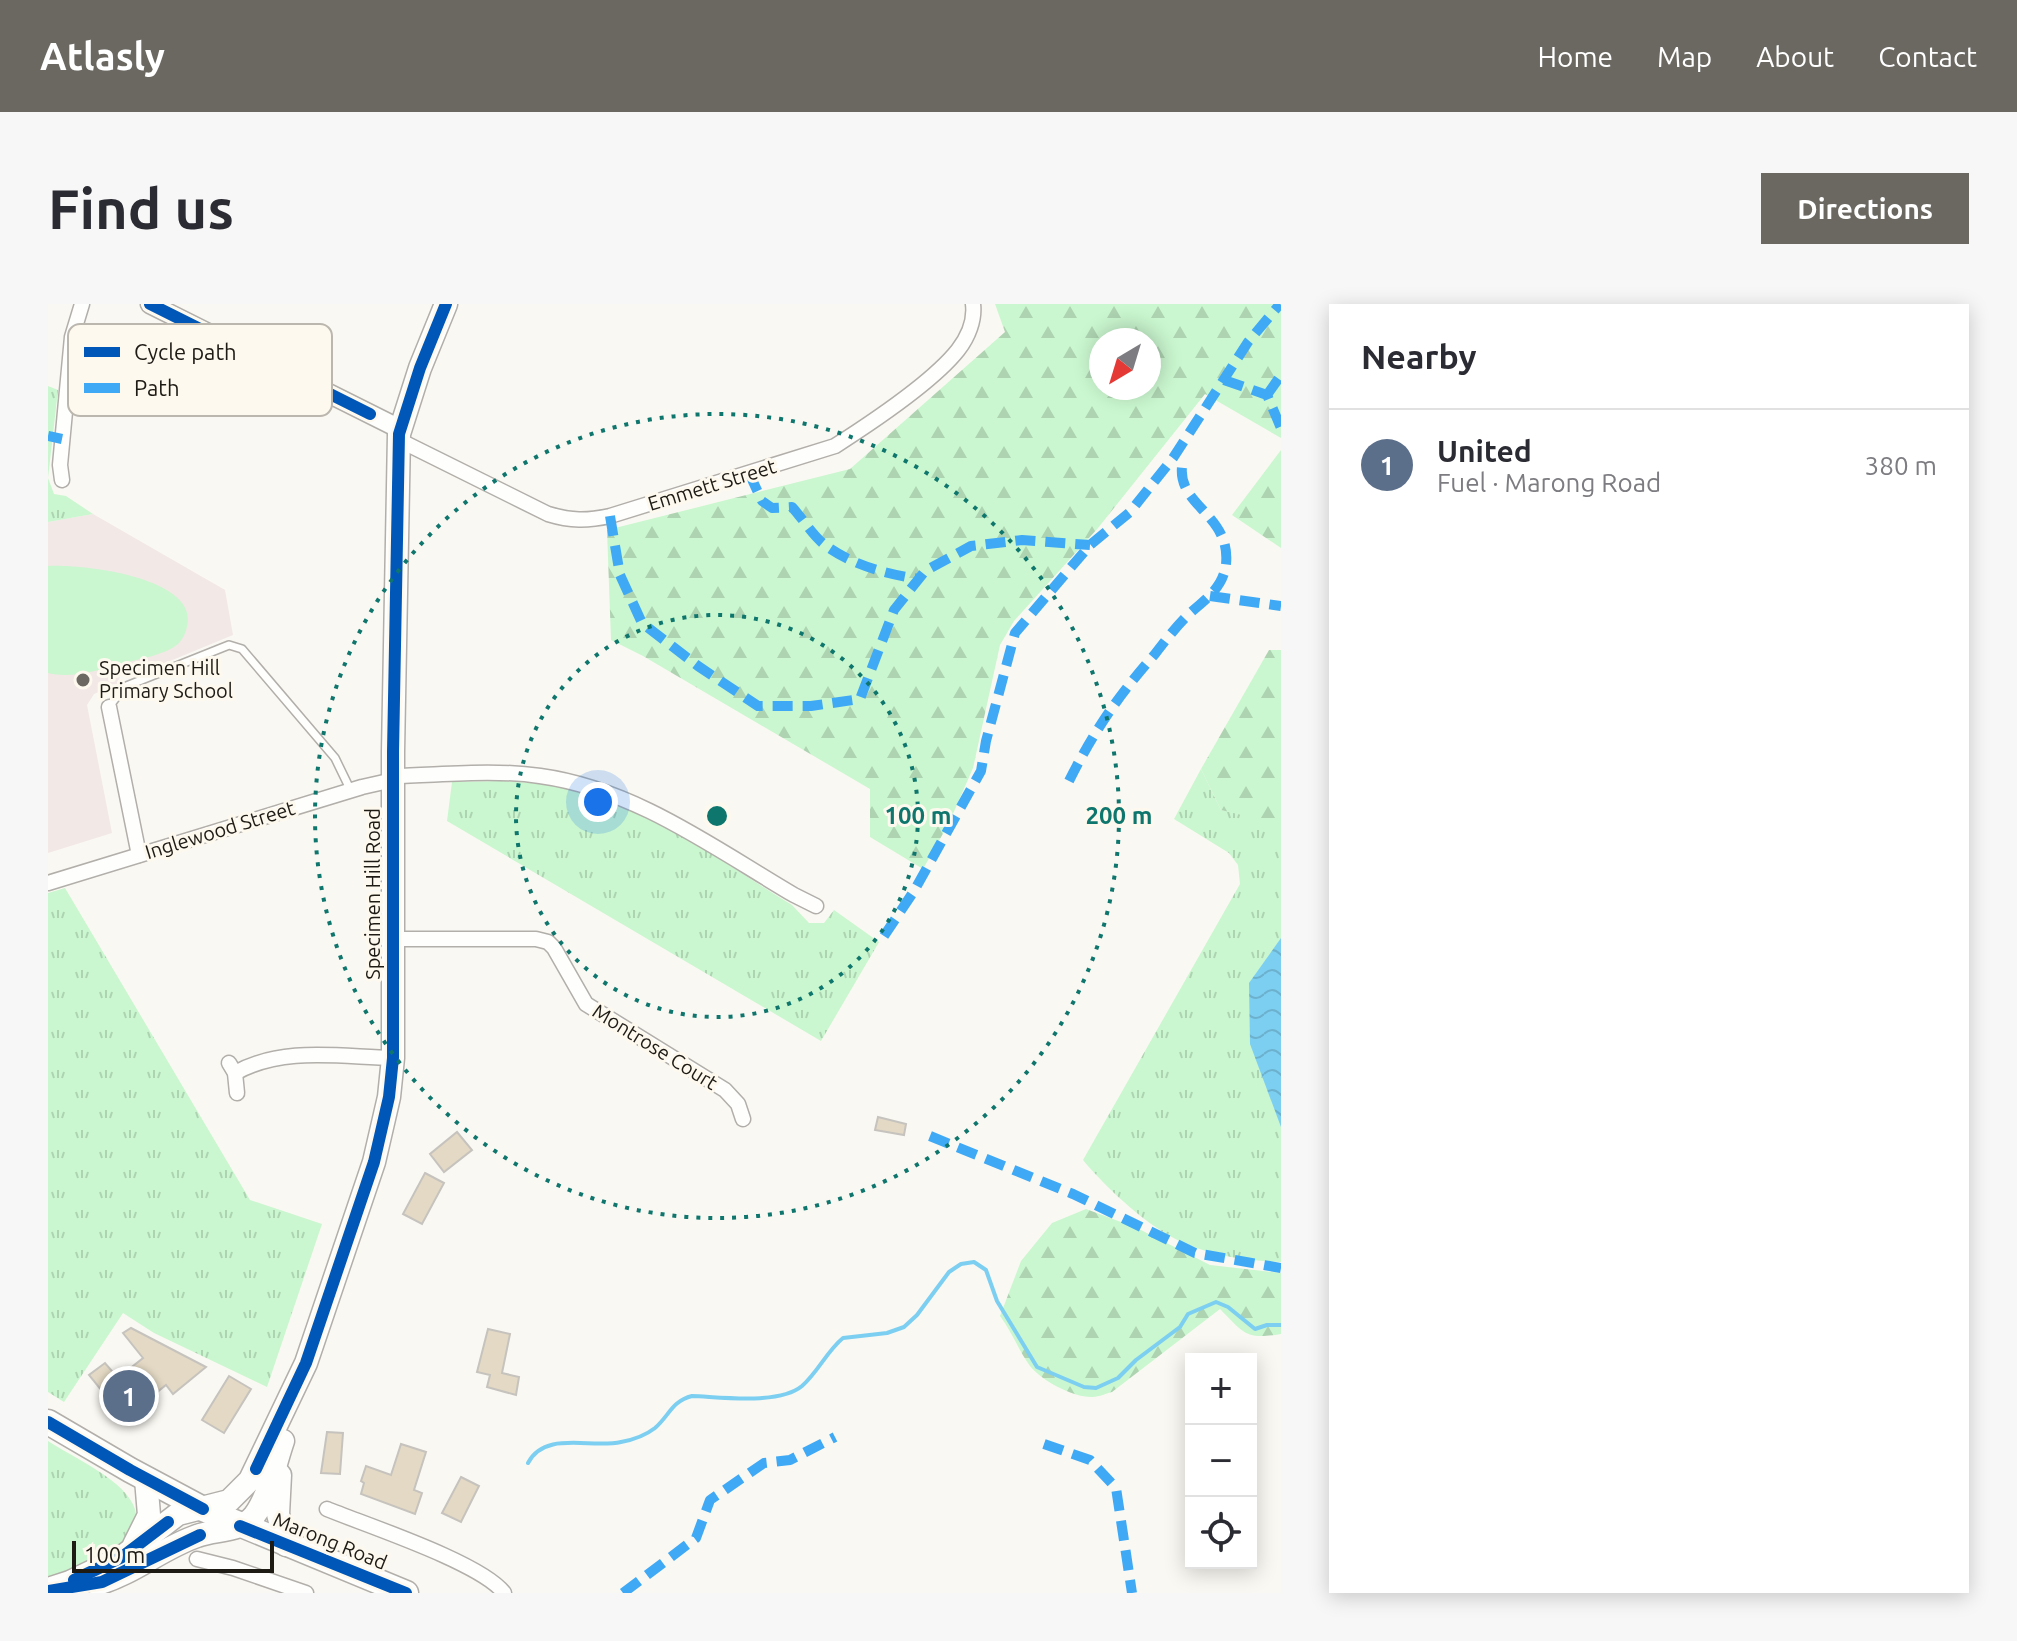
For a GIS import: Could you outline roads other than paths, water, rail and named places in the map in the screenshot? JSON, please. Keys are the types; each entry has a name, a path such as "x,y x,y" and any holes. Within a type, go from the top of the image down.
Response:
{"highway":[{"name":"Marong Road","path":"48,1422 203,1509 406,1593"}],"main road":[{"name":"Specimen Hill Road","path":"114,1578 129,1552 178,1514 229,1501 250,1480 306,1363 374,1162 389,1097 393,1058 393,778 400,435 446,304"},
{"name":"Specimen Hill Road","path":"240,1526 258,1509 301,1388 306,1363"},
{"path":"284,1438 278,1511 286,1545"},
{"path":"129,1552 149,1518 146,1479"},
{"path":"48,1590 114,1578 194,1536 240,1526"}],"street":[{"path":"76,324 82,304"},
{"path":"150,304 188,324"},
{"name":"Emmett Street","path":"400,435 548,514 569,521 610,516 835,446 937,372 959,350 971,329 973,304"},
{"path":"62,480 60,465 68,380"},
{"path":"332,399 400,435"},
{"path":"109,707 139,855"},
{"name":"Inglewood Street","path":"48,883 393,778 521,774 593,787 639,805 816,906"},
{"name":"Montrose Court","path":"394,939 536,939 548,942 586,1004 725,1090 738,1104 743,1119"},
{"path":"237,1093 232,1068 263,1059 287,1055 393,1058"},
{"path":"327,1509 445,1557 488,1578 504,1593"},
{"path":"197,1559 306,1593"}],"lane":[{"path":"109,707 124,687 235,645 242,649 335,758 351,791"}],"water":[{"path":"1281,938 1281,1127 1250,1044 1249,983"}],"waterway":[{"path":"528,1463 545,1447 557,1444 609,1444 639,1437 655,1428 680,1401 692,1396 765,1398 792,1392 808,1380 843,1338 887,1333 904,1327 917,1315 949,1272 961,1264 974,1262 986,1270 997,1301 1037,1367 1084,1387 1096,1388 1118,1378 1136,1360 1180,1327 1188,1314 1216,1302 1228,1307 1255,1329 1281,1325"}],"place":[{"name":"Specimen Hill Primary School","path":"83,680"},
{"name":"United","path":"129,1396"}]}
